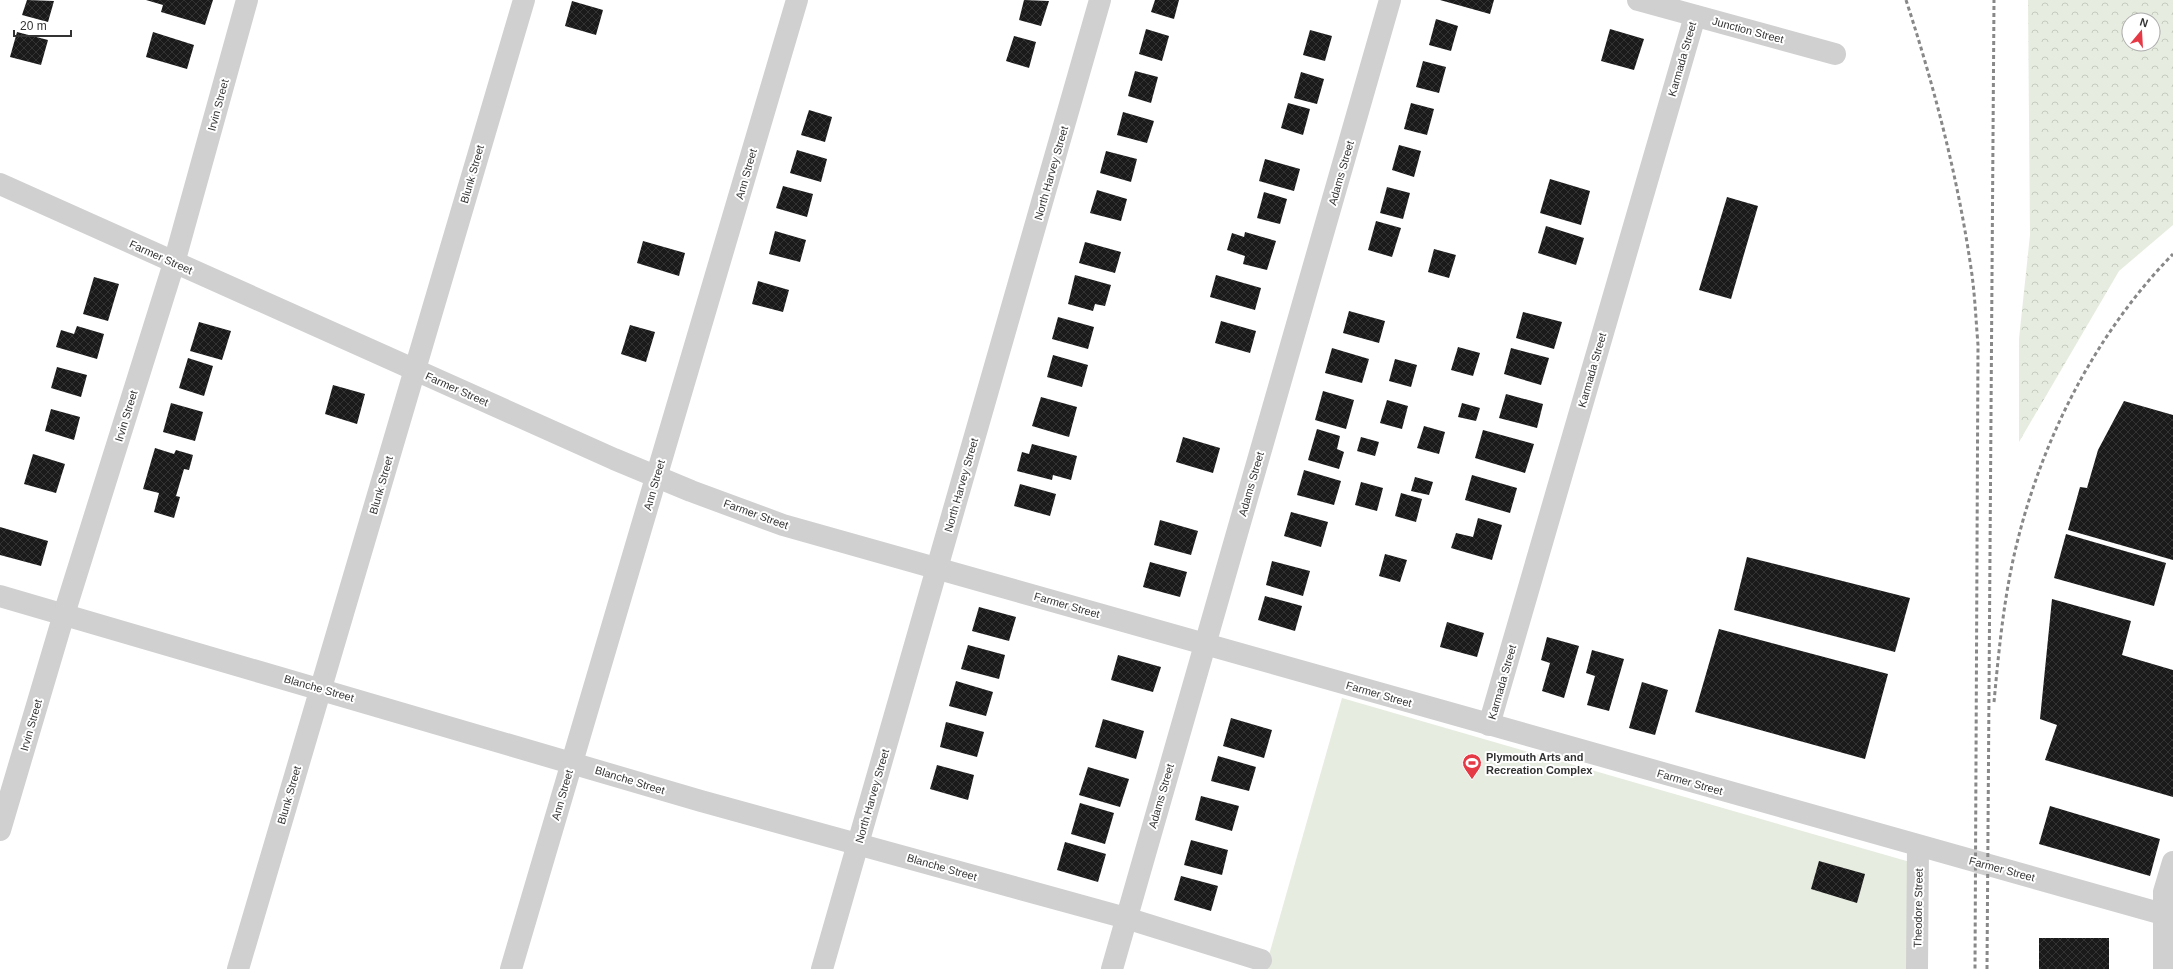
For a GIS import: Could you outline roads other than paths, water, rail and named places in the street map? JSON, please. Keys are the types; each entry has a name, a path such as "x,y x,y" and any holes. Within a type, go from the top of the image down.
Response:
{"street":[{"name":"Irvin Street","path":"0,830 64,614 174,263 247,0"},
{"name":"Blunk Street","path":"238,969 524,0"},
{"name":"Ann Street","path":"511,969 797,0"},
{"name":"North Harvey Street","path":"822,969 1100,0"},
{"name":"Adams Street","path":"1112,969 1390,0"},
{"name":"Junction Street","path":"1638,0 1835,54"},
{"name":"Karmada Street","path":"1489,725 1695,16"},
{"name":"Farmer Street","path":"0,184 414,370 657,476 811,534 938,568 2169,916"},
{"name":"Blanche Street","path":"0,596 716,805 1126,918 1261,960"},
{"name":"Theodore Street","path":"1917,969 1918,846"},
{"path":"2164,969 2169,916 2164,892 2173,862"}],"railway":[{"path":"1906,0 1927,67 1945,136 1967,240 1975,301 1978,345 1975,969"},
{"path":"1987,969 1994,0"},
{"path":"1994,702 2002,622 2012,563 2028,503 2057,426 2076,388 2097,352 2145,285 2173,254"}],"place":[{"name":"Plymouth Arts and Recreation Complex","path":"1472,780"}]}
